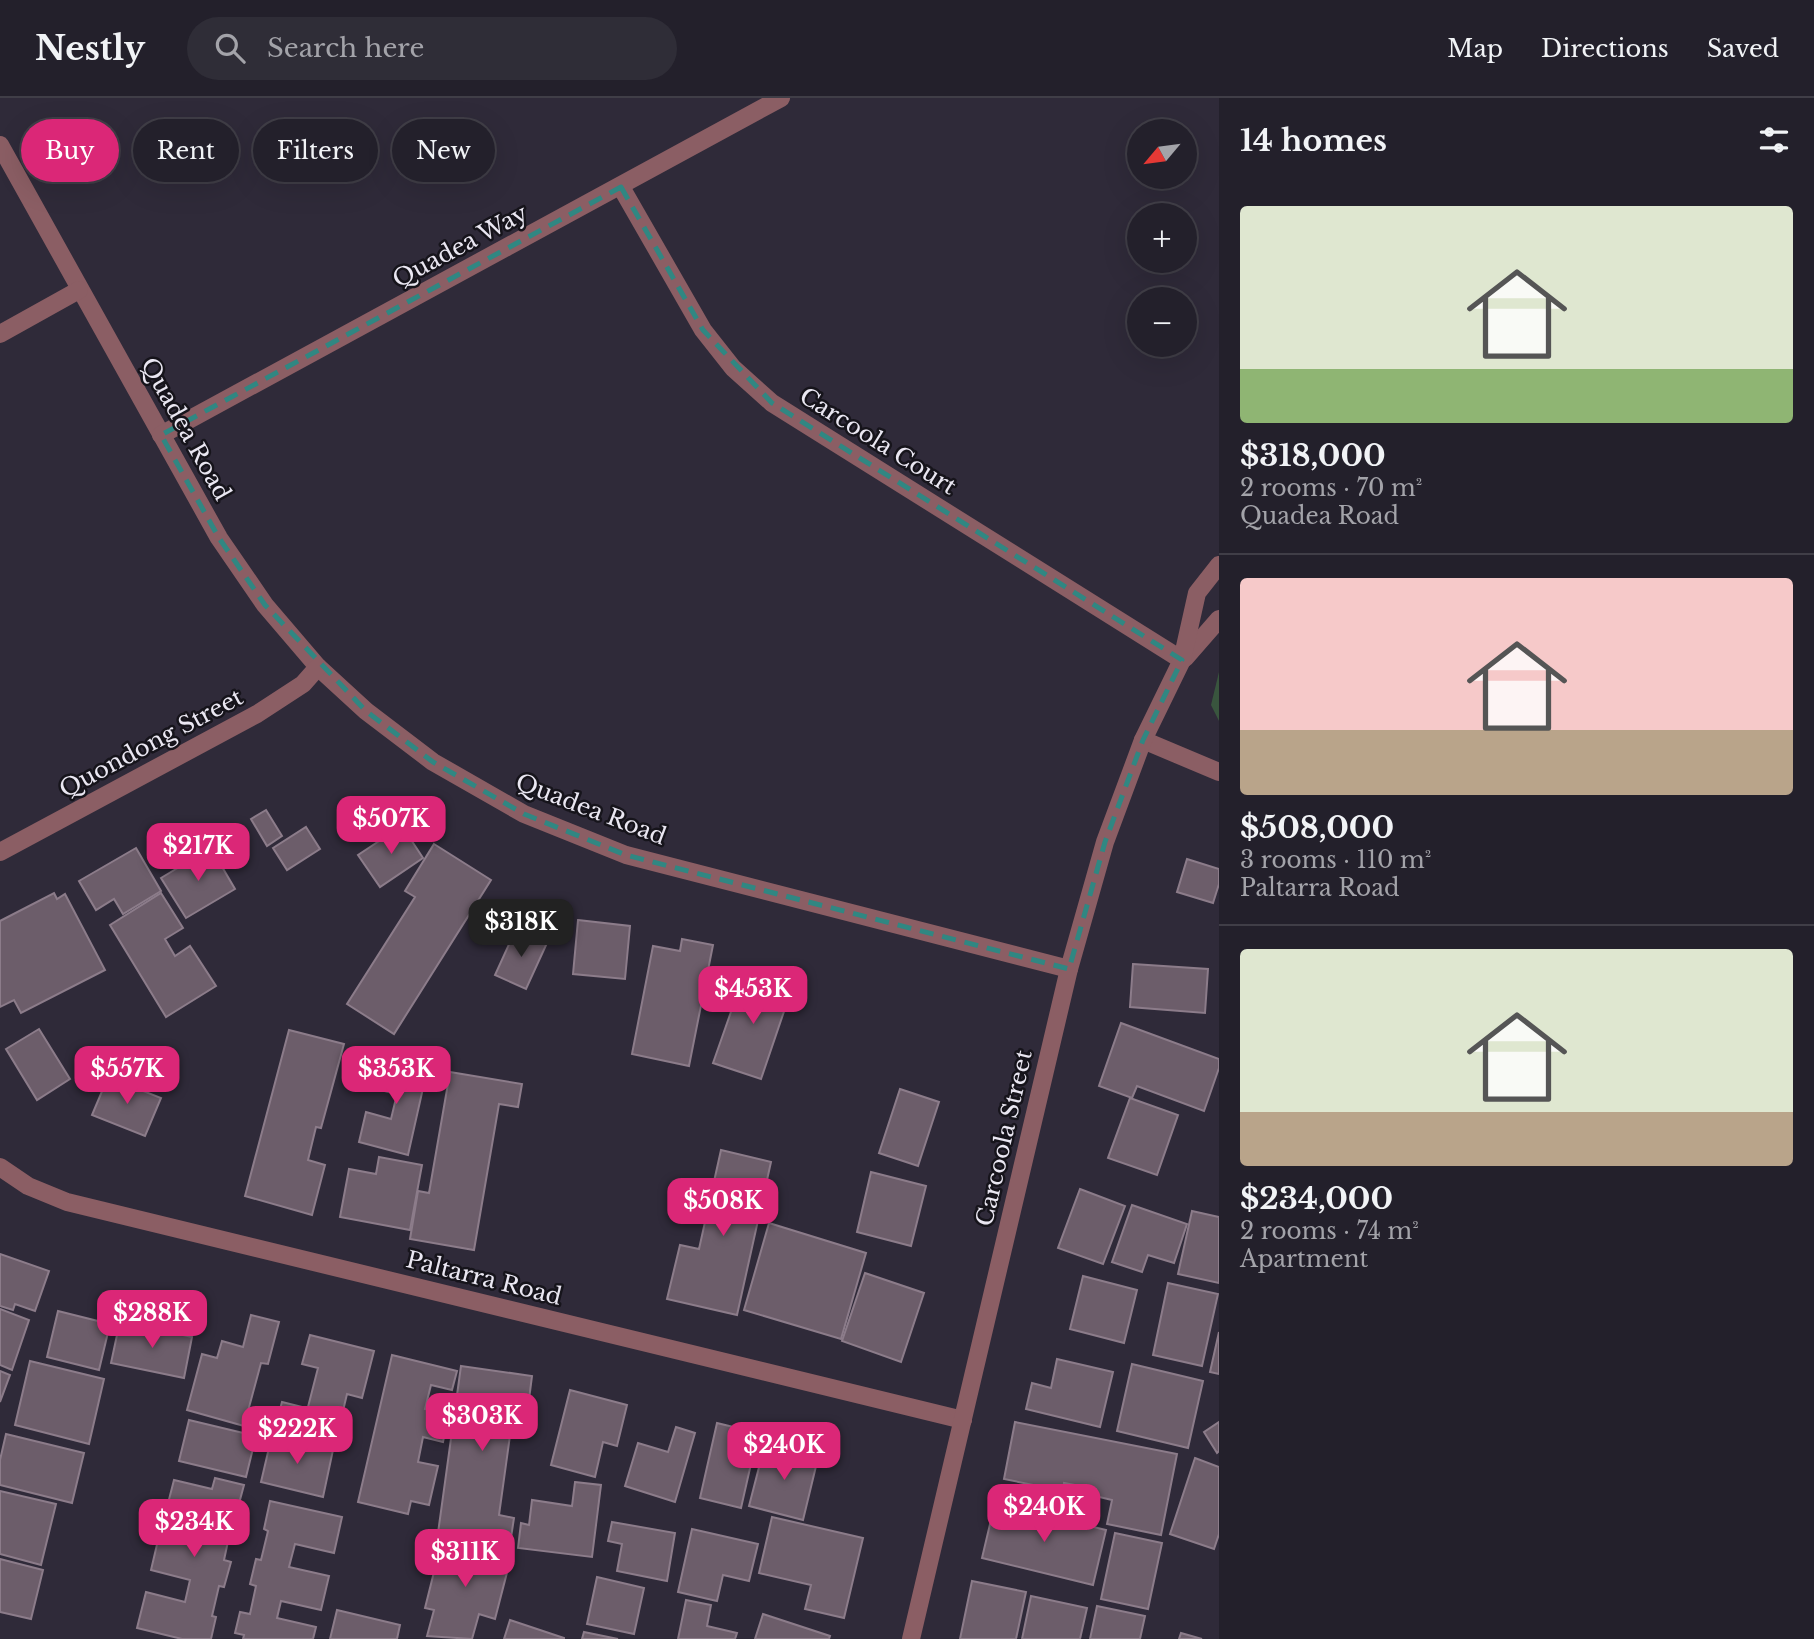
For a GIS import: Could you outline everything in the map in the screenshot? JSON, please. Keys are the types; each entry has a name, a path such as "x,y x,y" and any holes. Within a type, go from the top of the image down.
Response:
{"street":[{"name":"Quadea Way","path":"161,435 781,98"},
{"name":"Quadea Road","path":"0,145 219,538 265,604 318,667 366,711 433,762 537,820 626,855 1069,969"},
{"name":"Carcoola Court","path":"621,187 703,330 733,368 772,403 1182,660"},
{"path":"0,334 79,290"},
{"name":"Carcoola Street","path":"911,1639 1069,969 1105,842 1143,740 1182,660 1197,593 1219,565"},
{"name":"Carcoola Street","path":"1182,660 1219,619"},
{"name":"Quondong Street","path":"0,852 257,714 303,684 318,667"},
{"path":"1143,740 1219,772"},
{"name":"Paltarra Road","path":"0,1167 28,1186 67,1202 963,1420"}],"highlighted area":[{"path":"621,187 703,330 772,403 1182,660 1143,740 1105,842 1069,969 626,855 524,814 433,762 366,711 265,605 219,538 161,435"}],"green space":[{"path":"1219,672 1219,721 1211,705"}],"building":[{"path":"266,810 282,836 267,846 251,819"},
{"path":"402,826 423,858 380,887 358,855"},
{"path":"306,827 320,849 287,870 273,848"},
{"path":"434,844 491,880 394,1034 347,1004 415,897 405,891"},
{"path":"136,848 161,891 123,914 114,899 96,910 79,881"},
{"path":"211,848 235,889 186,918 161,878"},
{"path":"1187,859 1219,869 1219,884 1213,903 1177,892"},
{"path":"54,893 57,899 65,894 105,970 21,1013 14,1000 0,1007 0,921"},
{"path":"161,893 183,928 165,939 175,956 190,946 216,986 166,1017 110,925"},
{"path":"578,920 630,926 625,979 573,974"},
{"path":"516,929 547,943 526,989 495,975"},
{"path":"682,939 713,945 689,1066 632,1054 653,946 680,951"},
{"path":"1133,964 1208,969 1205,1013 1130,1007"},
{"path":"745,972 792,988 761,1079 713,1063"},
{"path":"1121,1023 1219,1059 1219,1068 1204,1111 1137,1086 1132,1098 1099,1086"},
{"path":"39,1029 70,1079 37,1100 6,1049"},
{"path":"289,1030 344,1044 321,1128 316,1127 308,1160 325,1165 312,1215 245,1196"},
{"path":"384,1056 428,1066 408,1155 359,1142 366,1112 391,1119 397,1094 376,1089"},
{"path":"450,1072 522,1084 518,1107 499,1104 474,1250 410,1239 418,1191 429,1193"},
{"path":"108,1077 161,1098 145,1136 92,1115"},
{"path":"900,1089 939,1102 918,1166 879,1153"},
{"path":"1130,1098 1178,1115 1157,1175 1108,1158"},
{"path":"721,1150 771,1162 737,1315 667,1299 680,1245 699,1249"},
{"path":"379,1157 422,1165 410,1230 340,1217 349,1169 376,1174"},
{"path":"871,1172 926,1186 911,1246 857,1232"},
{"path":"1080,1189 1125,1206 1103,1264 1058,1248"},
{"path":"1132,1205 1187,1224 1174,1263 1148,1255 1142,1272 1112,1262"},
{"path":"1192,1211 1219,1217 1219,1283 1178,1274"},
{"path":"769,1223 866,1253 841,1339 744,1310"},
{"path":"0,1254 49,1271 35,1311 15,1304 13,1310 0,1306"},
{"path":"865,1273 924,1293 901,1362 842,1341"},
{"path":"1083,1276 1137,1290 1124,1343 1070,1329"},
{"path":"1168,1283 1218,1294 1202,1366 1153,1355"},
{"path":"0,1309 29,1320 12,1370 0,1365"},
{"path":"58,1311 110,1324 99,1370 47,1357"},
{"path":"251,1315 279,1322 268,1364 261,1363 244,1426 187,1410 202,1354 217,1358 222,1341 243,1347"},
{"path":"120,1321 192,1337 184,1378 111,1363"},
{"path":"1219,1332 1219,1374 1210,1372"},
{"path":"310,1335 374,1351 362,1398 347,1394 342,1415 308,1407 318,1368 302,1364"},
{"path":"392,1355 457,1371 452,1390 431,1385 425,1409 449,1414 443,1442 423,1437 418,1462 438,1466 429,1505 411,1501 408,1514 358,1502"},
{"path":"1057,1359 1113,1372 1100,1427 1026,1409 1032,1383 1051,1388"},
{"path":"30,1361 104,1379 89,1444 15,1425"},
{"path":"1132,1364 1203,1381 1188,1448 1117,1431"},
{"path":"461,1366 532,1376 526,1423 512,1421 499,1515 514,1518 510,1544 438,1533"},
{"path":"0,1371 10,1375 0,1402"},
{"path":"570,1390 627,1405 617,1446 603,1442 595,1477 551,1465"},
{"path":"282,1402 342,1417 333,1450 273,1435"},
{"path":"189,1420 256,1436 246,1477 179,1461"},
{"path":"1015,1422 1177,1454 1161,1535 1107,1524 1112,1500 1095,1496 1096,1489 1064,1483 1063,1491 1004,1479"},
{"path":"1219,1422 1219,1451 1217,1453 1204,1432"},
{"path":"717,1423 758,1433 741,1508 700,1498"},
{"path":"676,1427 695,1433 675,1502 625,1486 638,1443 668,1452"},
{"path":"6,1434 84,1453 72,1503 0,1485 0,1460"},
{"path":"272,1435 333,1450 323,1497 261,1482"},
{"path":"765,1444 818,1458 803,1520 749,1506"},
{"path":"1195,1458 1219,1467 1219,1534 1214,1549 1170,1534"},
{"path":"215,1478 244,1485 237,1511 245,1514 241,1535 230,1532 224,1560 231,1562 224,1587 219,1586 212,1616 216,1617 211,1639 182,1639 137,1628 146,1592 185,1602 190,1580 151,1570 159,1536 199,1545 203,1528 164,1519 174,1480 212,1489"},
{"path":"575,1482 601,1485 592,1557 518,1548 521,1523 529,1525 532,1500 572,1506"},
{"path":"0,1491 56,1504 41,1565 0,1554"},
{"path":"270,1501 342,1517 334,1553 295,1544 289,1567 329,1576 321,1610 281,1601 277,1618 316,1627 313,1639 243,1639 244,1635 235,1633 240,1612 250,1614 256,1586 250,1584 256,1559 261,1560 268,1531 264,1529"},
{"path":"995,1503 1106,1530 1093,1585 982,1558"},
{"path":"772,1517 863,1538 844,1618 805,1609 811,1585 759,1573"},
{"path":"612,1522 675,1533 667,1581 617,1571 622,1544 608,1541"},
{"path":"692,1529 758,1544 749,1581 723,1575 717,1601 678,1592"},
{"path":"1115,1533 1162,1543 1148,1609 1101,1599"},
{"path":"442,1540 511,1557 495,1619 479,1614 472,1639 427,1636 434,1610 425,1608"},
{"path":"0,1559 43,1570 31,1619 0,1612"},
{"path":"597,1577 644,1588 634,1634 587,1624"},
{"path":"972,1581 1026,1592 1016,1639 960,1639"},
{"path":"1031,1596 1087,1608 1080,1639 1022,1639"},
{"path":"686,1600 711,1605 707,1626 737,1633 735,1639 678,1639"},
{"path":"1097,1606 1145,1616 1140,1639 1090,1639"},
{"path":"337,1610 400,1625 397,1639 330,1639"},
{"path":"763,1614 830,1636 829,1639 755,1639"},
{"path":"510,1620 564,1638 564,1639 504,1639"},
{"path":"584,1632 618,1639 582,1639"},
{"path":"1181,1633 1202,1639 1179,1639"}]}
